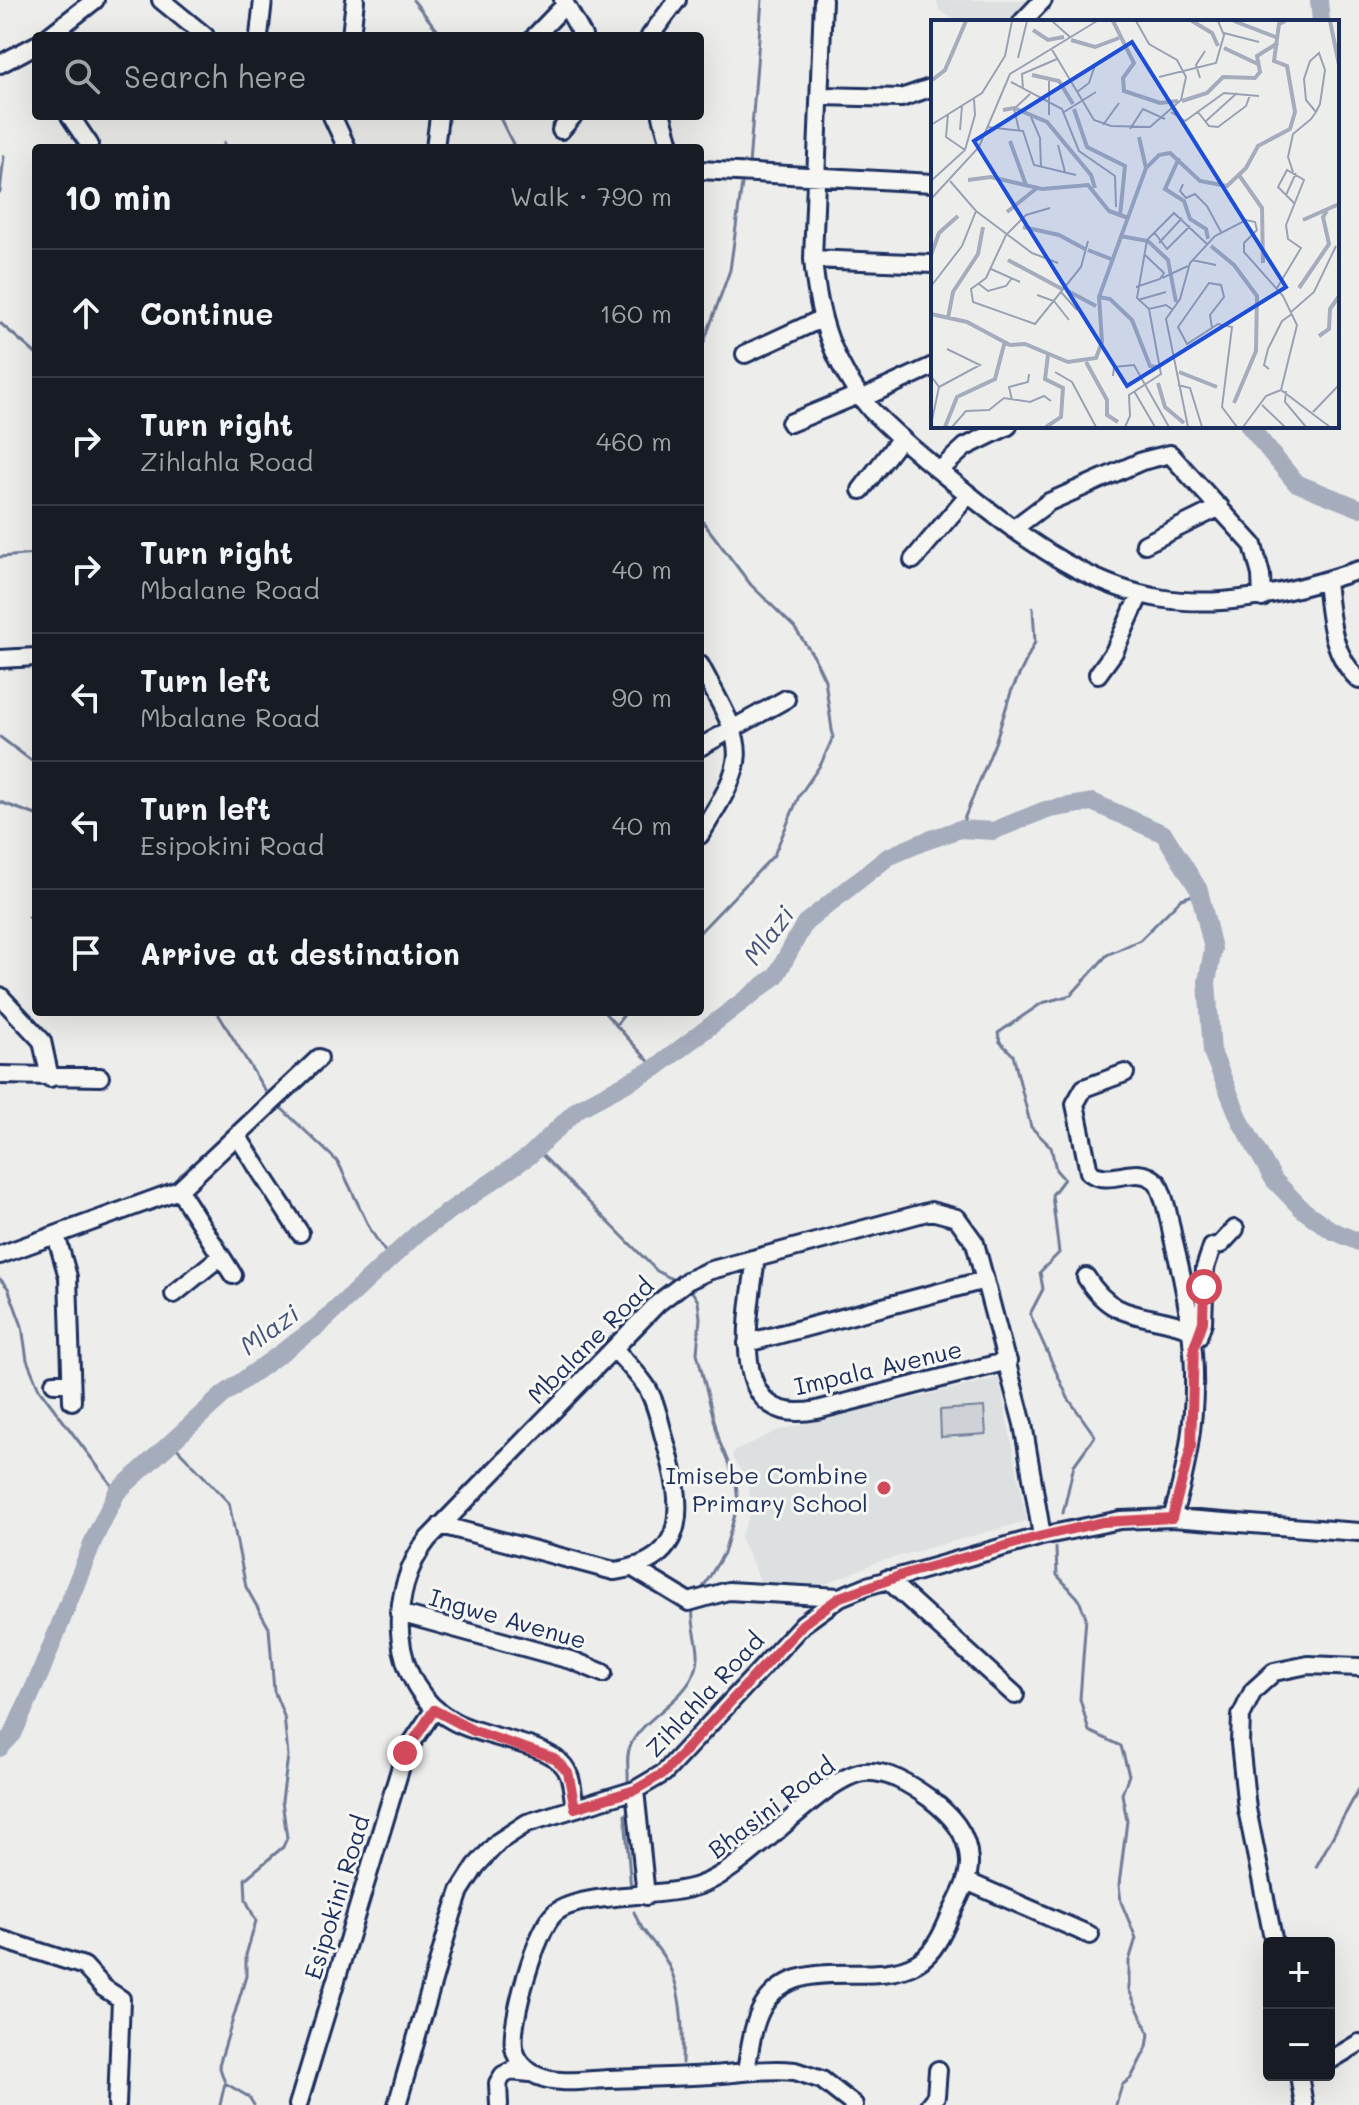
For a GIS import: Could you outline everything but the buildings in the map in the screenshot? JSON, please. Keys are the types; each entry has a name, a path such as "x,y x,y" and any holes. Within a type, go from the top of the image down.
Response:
{"street":[{"path":"54,32 95,0"},
{"path":"161,0 200,32"},
{"path":"259,32 263,0"},
{"path":"351,32 355,0"},
{"path":"653,32 677,0"},
{"path":"823,0 813,259 821,319 838,362 860,397 901,438 969,494 1013,529 1082,574 1140,594 1200,603 1262,598 1359,570"},
{"path":"1024,20 1043,0"},
{"path":"538,32 564,2 581,32"},
{"path":"0,64 32,53"},
{"path":"821,96 901,98 931,88"},
{"path":"73,120 89,144"},
{"path":"334,120 345,144"},
{"path":"436,144 438,120"},
{"path":"561,130 570,120"},
{"path":"663,120 670,144"},
{"path":"704,170 931,183"},
{"path":"813,259 931,264"},
{"path":"745,354 821,319"},
{"path":"790,423 931,367"},
{"path":"940,470 965,447 1004,428"},
{"path":"861,490 901,438"},
{"path":"1013,529 1049,502 1163,453 1172,455 1253,545 1262,598"},
{"path":"913,560 969,494"},
{"path":"1145,544 1220,507"},
{"path":"1326,581 1335,644 1344,663 1359,680"},
{"path":"1098,674 1114,652 1140,594"},
{"path":"0,659 32,657"},
{"path":"704,673 733,729 738,766 704,828"},
{"path":"704,745 786,699"},
{"path":"0,996 42,1041 50,1078"},
{"path":"0,1255 179,1190 319,1058"},
{"path":"1125,1073 1091,1084 1076,1098 1086,1167 1100,1178 1140,1173 1157,1182 1193,1338 1191,1447 1172,1518"},
{"path":"0,1075 100,1077"},
{"path":"238,1137 300,1233"},
{"path":"179,1190 233,1275"},
{"name":"Mbalane Road","path":"434,1710 407,1663 399,1636 403,1587 415,1558 441,1525 658,1303 685,1282 708,1271 940,1211 957,1218 970,1232 1008,1361 1029,1452 1042,1536"},
{"path":"1193,1338 1203,1322 1207,1262 1212,1247 1221,1244 1235,1229"},
{"path":"56,1235 68,1277 72,1401"},
{"path":"174,1294 221,1256"},
{"name":"Impala Avenue","path":"756,1258 747,1343 750,1370 762,1396 778,1410 792,1413 1008,1361"},
{"path":"1086,1277 1101,1298 1119,1311 1193,1338"},
{"path":"747,1343 985,1280"},
{"path":"441,1525 600,1569 633,1568 657,1554 671,1539 680,1507 679,1494 650,1394 614,1349"},
{"path":"54,1383 71,1383"},
{"name":"Zihlahla Road","path":"397,2105 452,1915 468,1877 486,1853 513,1831 635,1790 676,1763 803,1624 840,1597 887,1579 1103,1522 1172,1518 1359,1532"},
{"path":"633,1568 689,1602 728,1591 840,1597"},
{"path":"887,1579 1015,1695"},
{"name":"Ingwe Avenue","path":"399,1613 574,1661 603,1673"},
{"path":"1273,1937 1247,1809 1240,1743 1241,1716 1253,1691 1274,1672 1308,1665 1359,1667"},
{"path":"434,1710 474,1731 554,1758 568,1772 575,1808"},
{"name":"Esipokini Road","path":"298,2105 405,1753 434,1710"},
{"name":"Bhasini Road","path":"530,2073 515,2052 515,2023 547,1925 558,1911 577,1903 646,1896 704,1884 843,1780 866,1772 902,1781 952,1818 966,1841 969,1865 966,1881 933,1948 913,1965 810,1976 778,1989 758,2017 746,2070"},
{"path":"635,1790 646,1896"},
{"path":"966,1881 1090,1935"},
{"path":"0,1939 84,1966 104,1988 121,1999 117,2105"},
{"path":"1335,2057 1359,2043"},
{"path":"499,2105 498,2083 503,2075 511,2071 554,2080 580,2080 746,2070 804,2072 822,2080 854,2105"},
{"path":"929,2105 936,2096 938,2070"},
{"path":"1302,2081 1304,2105"}],"shaded area":[{"path":"936,0 1029,0 1010,20 955,20 939,10"},
{"name":"Imisebe Combine Primary School","path":"999,1378 1027,1521 878,1562 799,1595 766,1593 740,1537 753,1508 746,1479 732,1457 733,1452 778,1430"},
{"path":"984,1407 986,1434 941,1437 940,1410"}],"waterway":[{"path":"413,0 439,32"},
{"path":"749,165 762,0"},
{"path":"1319,0 1321,20"},
{"path":"501,120 513,144"},
{"path":"0,192 4,156"},
{"path":"704,342 730,270 742,184"},
{"path":"0,323 32,351"},
{"path":"1251,428 1296,483 1359,508"},
{"path":"704,523 751,585 794,627 813,655 825,680 833,737 821,764 799,796 774,855 704,928"},
{"path":"0,557 32,554"},
{"path":"960,829 995,743 1011,692 1035,642 1033,608"},
{"path":"0,737 32,761"},
{"path":"0,802 32,814"},
{"name":"Mlazi","path":"0,1748 13,1734 94,1539 117,1492 223,1395 318,1326 419,1232 529,1156 578,1109 655,1068 776,976 805,923 888,857 923,842 960,829 993,831 1045,810 1092,802 1164,834 1199,890 1213,949 1207,982 1212,1052 1241,1122 1274,1180 1303,1210 1331,1230 1359,1242"},
{"path":"1063,1513 1074,1465 1095,1436 1068,1398 1030,1314 1043,1289 1040,1272 1059,1253 1052,1195 1064,1179 1056,1170 1051,1147 1031,1127 1013,1055 1000,1042 998,1033 1042,1003 1071,995 1107,955 1140,940 1181,899 1199,893"},
{"path":"28,917 32,918"},
{"path":"219,1016 269,1097"},
{"path":"608,1016 655,1068"},
{"path":"616,1025 623,1016"},
{"path":"279,1106 338,1162 371,1231 390,1259"},
{"path":"536,1149 657,1271 676,1281"},
{"path":"0,1279 8,1288 22,1326 27,1360 39,1389 117,1492"},
{"path":"689,1287 698,1301 697,1353 720,1443 736,1482 738,1504 724,1553 699,1594"},
{"path":"171,1442 229,1503 246,1587 269,1628 274,1691 284,1716 288,1756 282,1801 287,1838 283,1847 245,1879 246,1900 256,1921 246,1955 246,1976 219,2065 225,2083 249,2097 254,2105"},
{"path":"1056,1548 1057,1575 1078,1598 1086,1617 1080,1699 1089,1731 1121,1746 1129,1775 1122,1794 1127,1821 1119,1885 1121,1902 1136,1938 1129,1961 1129,1990 1149,2034 1147,2047 1131,2078 1122,2085 1116,2105"},
{"path":"628,1781 629,1748 637,1734 683,1690 696,1669 698,1654 693,1608"},
{"path":"1316,1867 1359,1789"},
{"path":"625,1815 631,1890"},
{"path":"634,1912 674,1978 682,2021 682,2063"},
{"path":"220,2105 225,2083"}],"place":[{"name":"Imisebe Combine Primary School","path":"884,1488"}],"route":[{"path":"405,1753 434,1710 474,1731 554,1758 568,1772 575,1808 599,1803 635,1790 676,1763 803,1624 840,1597 908,1573 1042,1536 1103,1522 1172,1518 1191,1447 1194,1347 1203,1322 1204,1287"}]}
